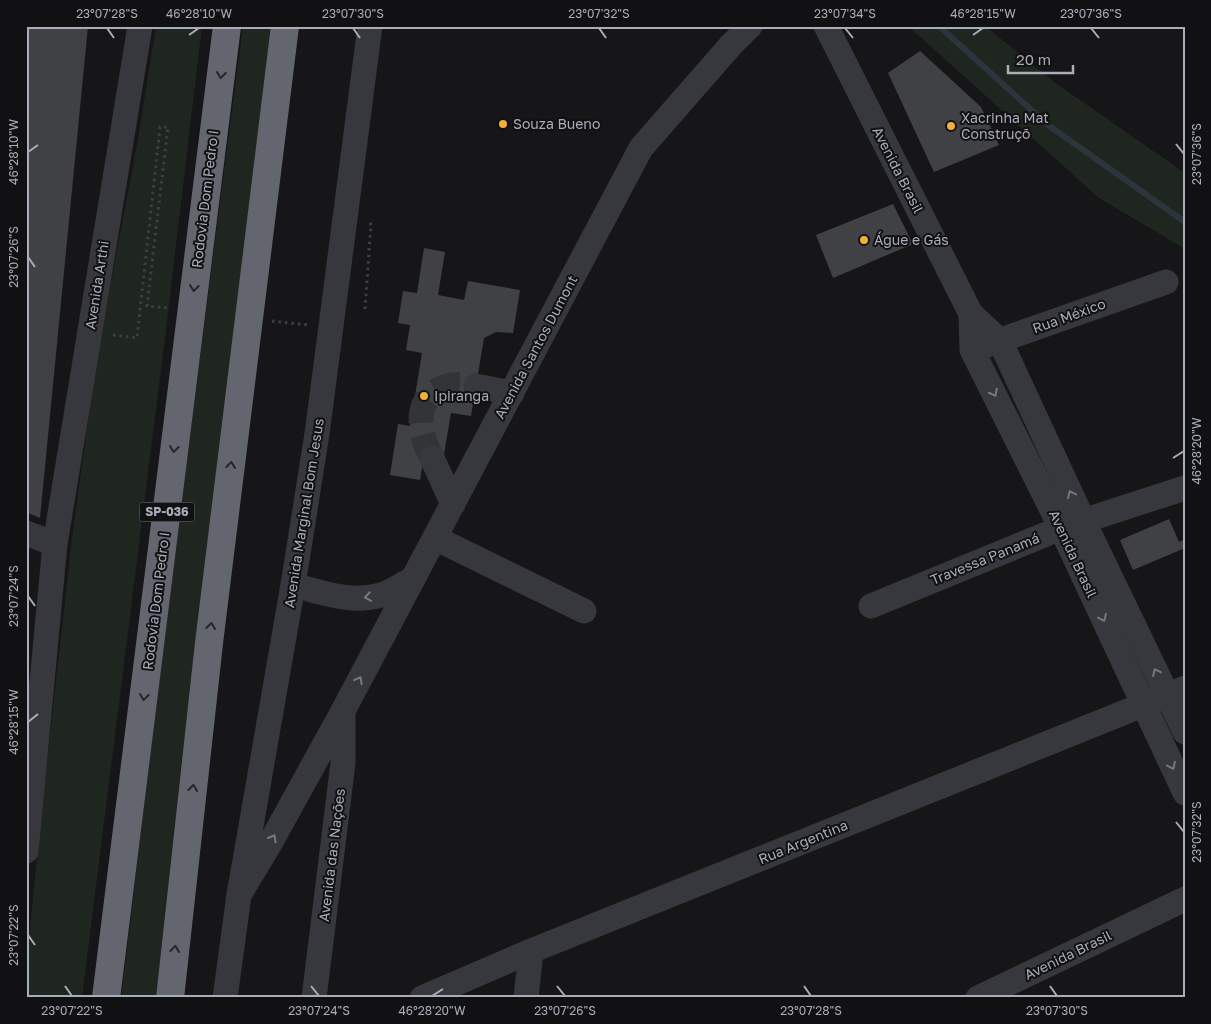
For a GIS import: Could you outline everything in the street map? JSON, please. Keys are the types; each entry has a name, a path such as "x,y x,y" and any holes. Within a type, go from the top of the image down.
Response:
{"highway":[{"name":"Rodovia Dom Pedro I","path":"106,998 227,26"},
{"path":"170,998 209,643 285,26"}],"street":[{"name":"Avenida Arthi","path":"26,850 55,544 140,26"},
{"name":"Avenida Marginal Bom Jesus","path":"225,998 239,895 293,585 317,434 370,26"},
{"name":"Avenida Santos Dumont","path":"239,895 272,840 343,711 641,148 731,45 750,26"},
{"name":"Avenida Brasil","path":"826,26 971,314 1000,341 1050,448 1072,524 1143,705 1185,793"},
{"name":"Rua México","path":"972,350 1166,282"},
{"name":"Avenida Brasil","path":"971,314 972,350 1029,460 1072,524 1176,692 1185,732"},
{"path":"476,386 512,393"},
{"path":"1029,460 1050,448"},
{"path":"432,458 453,504"},
{"name":"Travessa Panamá","path":"871,606 1072,524 1185,488"},
{"path":"26,533 55,544"},
{"path":"435,538 584,611"},
{"path":"293,585 338,597 364,598 388,593 413,579"},
{"name":"Rua Argentina","path":"422,998 531,951 1176,692"},
{"name":"Avenida das Nações","path":"314,998 343,763 343,711"},
{"name":"Avenida Brasil","path":"978,998 1185,899"},
{"path":"526,998 531,951"}],"path":[{"path":"89,333 137,338 141,304"}],"shaded area":[{"path":"156,26 202,26 166,330 82,998 26,998 26,970 41,815 72,538 104,319 138,139"},
{"path":"243,26 274,26 181,765 156,998 121,998 173,565"},
{"path":"908,26 985,26 1057,84 1185,173 1185,249 1099,198"}],"building":[{"path":"26,26 88,26 40,518 26,512"},
{"name":"Xacrinha Mat Construçõ","path":"920,51 981,107 999,145 934,172 888,73"},
{"name":"Águe e Gás","path":"893,204 913,244 833,278 816,235"},
{"path":"424,248 445,252 438,295 464,300 468,281 520,290 513,333 496,332 484,338 471,416 451,413 443,460 424,457 420,480 390,475 398,424 410,426 422,353 406,350 410,325 398,323 403,291 417,293"},
{"path":"1169,519 1179,542 1185,539 1185,548 1133,570 1120,540"}],"waterway":[{"path":"939,26 1048,125 1185,222"}],"tunnel":[{"path":"432,458 423,436 421,425 421,414 424,404 439,389 452,385 476,386"}],"place":[{"name":"Souza Bueno","path":"503,124"},
{"name":"Xacrinha Mat Construçõ","path":"951,126"},
{"name":"Águe e Gás","path":"864,240"},
{"name":"Ipiranga","path":"424,396"}]}
